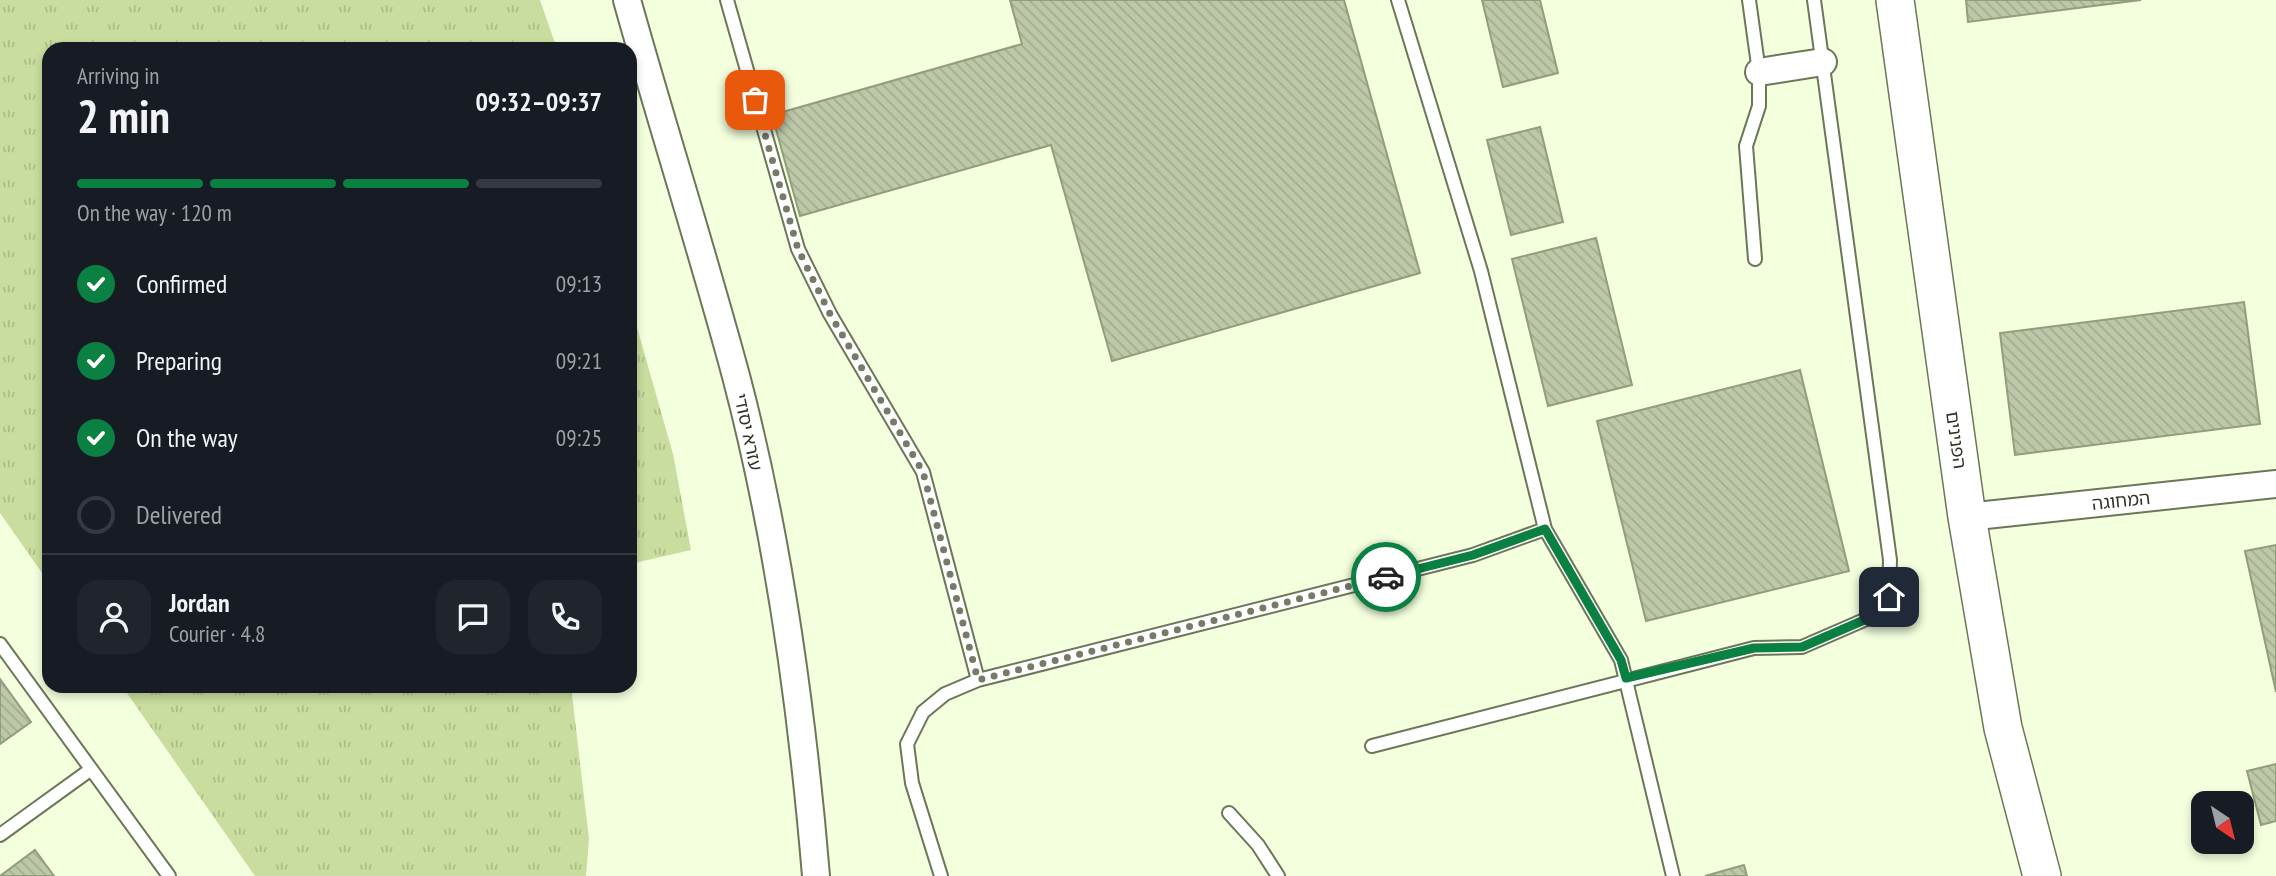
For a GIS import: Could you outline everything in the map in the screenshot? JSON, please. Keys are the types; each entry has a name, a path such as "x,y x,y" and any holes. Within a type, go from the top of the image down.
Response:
{"street":[{"name":"עזרא יסודי","path":"627,0 736,377 782,591 806,763 816,876"},
{"name":"הפנינים","path":"1895,0 1967,517 2003,728 2042,876"},
{"path":"1759,72 1822,62"},
{"name":"המחוגה","path":"1967,517 2276,484"}],"lane":[{"path":"727,0 798,249 830,314 923,472 978,680"},
{"path":"1398,0 1481,271 1545,529 1621,660 1673,876"},
{"path":"1749,0 1759,72 1759,106 1746,146 1755,259"},
{"path":"1372,746 1626,678 1754,648 1802,647 1871,617 1889,597 1890,559 1814,0"},
{"path":"941,876 912,783 906,744 923,712 945,694 978,680 1473,555 1545,529"},
{"path":"0,644 169,876"},
{"path":"0,835 90,770"},
{"path":"1229,813 1258,845 1278,876"}],"green space":[{"path":"0,0 540,0 555,42 42,42 42,573 0,513"},
{"path":"637,328 673,454 691,550 637,562"},
{"path":"127,693 572,693 589,839 586,876 255,876"}],"building":[{"path":"1010,0 1344,0 1420,273 1112,361 1051,145 800,216 772,115 1022,44"},
{"path":"1482,0 1540,0 1558,73 1503,87"},
{"path":"1966,0 2141,0 1968,22"},
{"path":"1540,127 1563,222 1511,235 1487,140"},
{"path":"1596,238 1632,385 1548,406 1512,259"},
{"path":"2244,302 2260,424 2015,455 2000,333"},
{"path":"1800,370 1849,571 1646,621 1597,421"},
{"path":"2276,545 2276,692 2245,551"},
{"path":"0,679 31,722 0,744"},
{"path":"2276,764 2276,821 2261,825 2247,771"},
{"path":"35,850 54,876 0,876"},
{"path":"1744,865 1747,876 1705,876"}],"way so far":[{"path":"755,100 798,249 830,314 923,472 978,680 1386,577"}],"route":[{"path":"1386,577 1473,555 1545,529 1565,559 1621,660 1626,678 1754,648 1802,647 1871,617 1889,597"}]}
